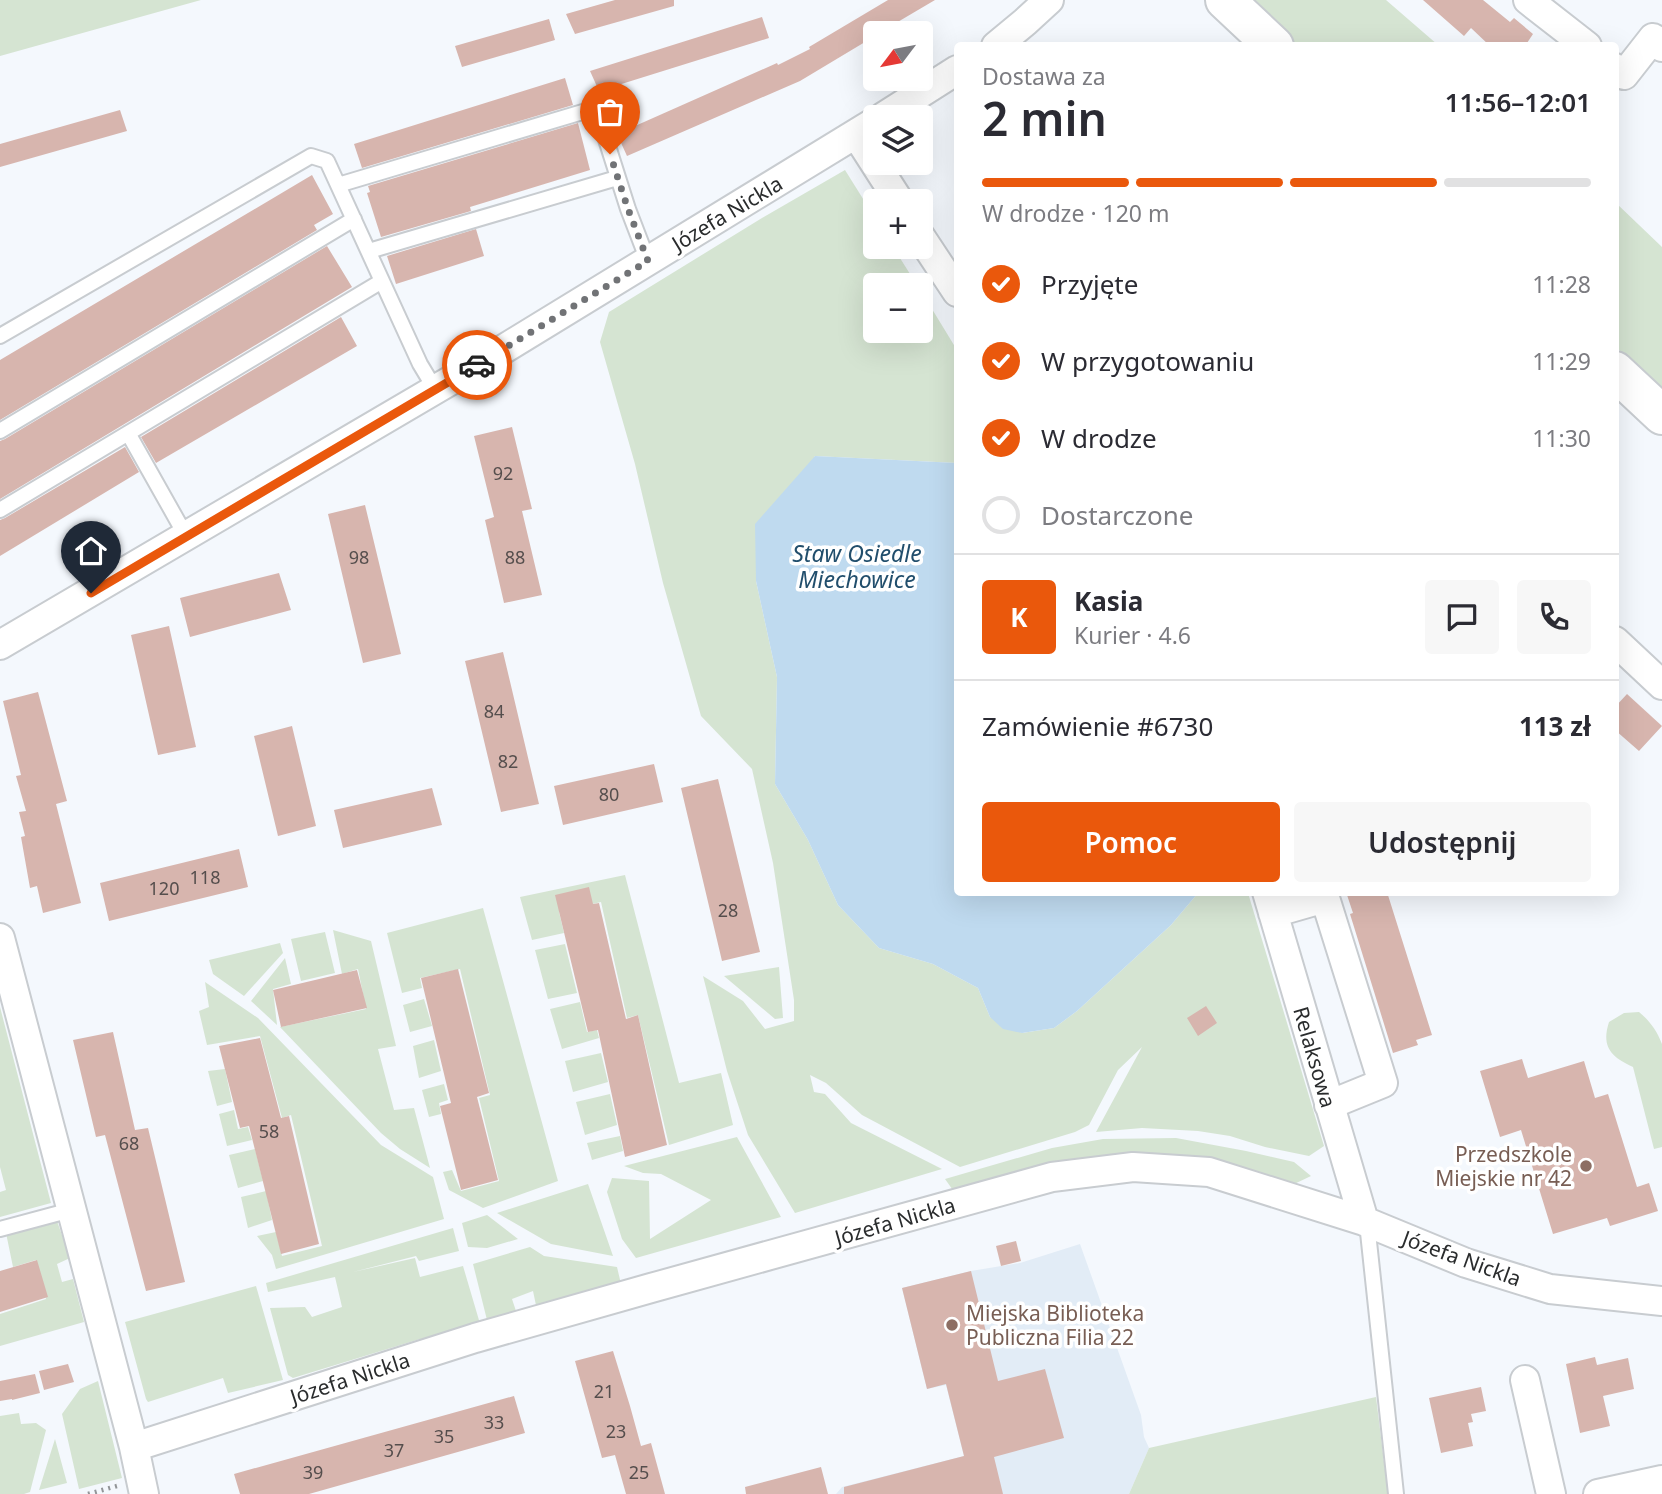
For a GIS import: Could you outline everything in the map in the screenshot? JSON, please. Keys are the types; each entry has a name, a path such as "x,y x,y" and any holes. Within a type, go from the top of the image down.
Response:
{"main road":[{"path":"1225,0 1270,42"},
{"path":"1619,375 1662,415"}],"street":[{"path":"1001,42 1049,0"},
{"path":"1528,0 1582,42"},
{"path":"1619,71 1624,75 1659,37"},
{"path":"902,105 954,72"},
{"name":"Józefa Nickla","path":"0,645 435,389 863,130"},
{"path":"933,256 954,287"},
{"path":"1619,645 1662,685"},
{"path":"1270,903 1325,898 1383,1083 1329,1105"},
{"name":"Relaksowa","path":"1270,903 1365,1222"},
{"path":"0,938 7,996 71,1210 144,1494"},
{"name":"Józefa Nickla","path":"134,1447 475,1338 1052,1177 1133,1167 1209,1172 1365,1222 1466,1263 1550,1289 1662,1301"},
{"path":"1525,1380 1551,1494"},
{"path":"1598,1494 1662,1480"}],"lane":[{"path":"338,185 596,108 628,209 648,261"},
{"path":"0,336 311,156 327,161 420,364 435,389"},
{"path":"369,251 618,178"},
{"path":"0,432 354,219"},
{"path":"0,510 382,281"},
{"path":"128,433 186,536"},
{"path":"0,1229 71,1210"},
{"path":"1365,1222 1396,1494"}],"shaded area":[{"path":"1080,1244 1141,1415 1144,1437 1149,1448 1129,1494 836,1494 842,1487 964,1456 946,1385 927,1389 902,1288 971,1271 1020,1263"}],"green space":[{"path":"0,0 201,0 0,56"},
{"path":"1244,0 1386,0 1435,42 1292,42"},
{"path":"845,170 863,199 863,259 901,259 909,273 863,273 863,343 933,343 933,311 954,345 954,463 815,456 756,581 777,677 775,784 808,840 838,905 879,948 933,964 978,988 990,1017 1022,1033 1054,1028 1077,1011 1171,925 1195,896 1249,896 1324,1146 1309,1156 1230,1136 1198,1131 1142,1128 1096,1132 1142,1047 1118,1070 1089,1125 1075,1132 960,1167 862,1115 826,1083 810,1075 814,1092 825,1094 851,1123 942,1169 795,1213 748,1135 727,1071 703,976 743,1001 765,1029 794,1021 794,1000 773,863 752,769 701,716 600,342 609,312"},
{"path":"1619,206 1662,247 1662,390 1619,350"},
{"path":"625,875 679,1083 721,1073 733,1125 669,1145 638,1015 627,1018 601,902 559,912 564,933 532,940 520,897"},
{"path":"483,908 558,1181 483,1208 449,1190 443,1172 452,1170 461,1191 499,1181 479,1098 490,1095 460,969 420,978 422,988 402,993 387,933"},
{"path":"333,930 371,941 396,1046 378,1049 394,1110 414,1108 430,1168 381,1133 280,1027 366,1009 358,969 342,974"},
{"path":"325,932 335,973 301,981 291,939"},
{"path":"280,943 283,953 244,996 213,974 209,960"},
{"path":"565,944 577,993 548,999 535,950"},
{"path":"285,958 291,984 273,989 277,1025 251,1001"},
{"path":"779,967 783,1018 775,1019 724,976"},
{"path":"205,982 258,1018 381,1145 433,1177 444,1219 276,1269 272,1255 257,1236 276,1232 282,1256 322,1246 291,1115 282,1118 260,1036 207,1045 199,1011 209,1007"},
{"path":"424,999 432,1026 410,1032 403,1005"},
{"path":"580,1002 587,1032 597,1030 599,1038 562,1049 550,1009"},
{"path":"0,1007 51,1203 0,1217 0,1192 6,1190 0,1167"},
{"path":"1639,1012 1653,1026 1662,1044 1662,1147 1654,1149 1633,1067 1614,1055 1606,1038 1609,1022 1624,1013"},
{"path":"434,1040 441,1071 419,1078 413,1046"},
{"path":"601,1053 608,1082 573,1092 565,1061"},
{"path":"225,1069 232,1102 217,1106 208,1071"},
{"path":"444,1084 448,1100 439,1103 441,1114 429,1117 422,1090"},
{"path":"610,1094 617,1125 585,1135 576,1102"},
{"path":"234,1110 238,1129 248,1127 252,1140 227,1146 219,1114"},
{"path":"620,1136 623,1151 592,1160 587,1143"},
{"path":"737,1137 781,1217 636,1258 622,1239 607,1192 612,1178 649,1181 650,1239 711,1200 661,1174 643,1173 624,1166"},
{"path":"1176,1138 1294,1162 1311,1176 1290,1186 1221,1166 955,1193 945,1179 1052,1148 1103,1139"},
{"path":"255,1149 263,1181 238,1188 229,1155"},
{"path":"588,1184 613,1256 551,1244 497,1213"},
{"path":"266,1191 272,1220 248,1228 241,1197"},
{"path":"487,1215 518,1239 487,1248 468,1247 462,1223"},
{"path":"57,1221 70,1258 57,1264 62,1282 73,1279 84,1322 0,1346 0,1314 46,1299 36,1260 13,1267 6,1233"},
{"path":"453,1228 459,1251 419,1261 416,1256 353,1272 415,1258 420,1277 463,1266 481,1327 422,1347 420,1339 293,1378 288,1375 270,1308 305,1307 312,1317 342,1307 335,1277 268,1292 266,1283"},
{"path":"530,1247 544,1256 617,1267 621,1284 537,1310 533,1291 512,1299 517,1314 488,1324 473,1264"},
{"path":"256,1286 283,1380 228,1393 223,1378 148,1402 125,1322"},
{"path":"98,1381 122,1478 79,1489 62,1414 80,1389"},
{"path":"1376,1397 1388,1494 1129,1494 1149,1448"},
{"path":"19,1413 21,1424 36,1423 46,1430 30,1492 0,1494 0,1416"},
{"path":"55,1439 67,1483 39,1490"}],"water":[{"name":"Staw Osiedle Miechowice","path":"815,456 954,463 954,896 1195,896 1171,925 1077,1011 1054,1028 1022,1033 1003,1029 990,1017 978,988 933,964 879,948 838,905 808,840 775,784 777,677 756,581 755,524"}],"building":[{"path":"615,0 674,0 674,6 575,34 566,14"},
{"path":"888,0 935,0 899,21 863,21 863,43 800,81 627,156 617,134 777,63 778,65 810,49 809,47"},
{"path":"1423,0 1483,0 1510,22 1514,18 1533,34 1528,42 1486,42 1471,28 1464,36"},
{"path":"762,17 769,38 599,91 590,71"},
{"path":"549,19 555,40 462,67 455,46"},
{"path":"565,78 573,105 362,168 354,144"},
{"path":"120,110 127,131 0,167 0,144"},
{"path":"578,123 590,170 470,207 471,211 381,237 367,193 370,192 368,186"},
{"path":"312,175 333,214 314,225 317,230 0,420 0,360"},
{"path":"476,229 484,256 396,284 387,256"},
{"path":"327,246 352,287 0,499 0,441"},
{"path":"341,317 357,346 156,463 141,437"},
{"path":"512,427 532,509 522,511 542,595 504,603 485,520 494,517 474,436"},
{"path":"125,447 139,472 0,556 0,520"},
{"path":"365,505 401,654 363,663 328,514"},
{"path":"279,573 291,610 190,637 180,598"},
{"path":"169,626 196,747 158,755 131,635"},
{"path":"503,652 539,804 501,812 465,661"},
{"path":"38,692 67,801 56,804 81,903 43,913 37,886 30,888 21,837 25,836 19,812 26,811 16,776 21,775 3,701"},
{"path":"1627,694 1662,726 1639,751 1619,734 1619,703"},
{"path":"292,726 316,826 278,836 254,736"},
{"path":"654,764 663,802 563,825 554,786"},
{"path":"718,779 760,952 722,961 681,788"},
{"path":"432,788 442,825 343,848 334,810"},
{"path":"239,849 248,887 109,921 100,883"},
{"path":"589,887 593,904 599,903 626,1019 638,1015 667,1145 625,1157 598,1030 588,1032 555,895"},
{"path":"1347,896 1388,896 1432,1035 1416,1040 1418,1045 1393,1053 1350,914 1353,913"},
{"path":"458,969 489,1093 477,1097 498,1180 461,1190 440,1106 451,1103 421,978"},
{"path":"357,970 367,1008 281,1027 273,990"},
{"path":"1206,1006 1217,1023 1198,1036 1187,1018"},
{"path":"113,1032 135,1130 148,1128 185,1282 146,1291 105,1135 96,1137 73,1040"},
{"path":"260,1038 281,1118 289,1116 319,1244 281,1254 249,1126 240,1128 219,1046"},
{"path":"1522,1059 1528,1078 1584,1061 1595,1098 1608,1094 1637,1187 1649,1183 1658,1211 1610,1226 1607,1218 1553,1234 1521,1130 1500,1137 1480,1071"},
{"path":"1016,1241 1021,1261 1001,1266 996,1246"},
{"path":"37,1260 48,1297 0,1312 0,1271"},
{"path":"971,1271 998,1381 1045,1369 1064,1438 994,1457 1003,1494 844,1494 844,1487 964,1456 946,1384 927,1389 902,1288"},
{"path":"613,1351 641,1446 651,1443 665,1494 626,1494 615,1455 602,1458 575,1361"},
{"path":"1595,1357 1597,1365 1628,1358 1634,1389 1603,1396 1610,1426 1580,1433 1566,1364"},
{"path":"68,1364 74,1382 44,1390 39,1371"},
{"path":"35,1374 40,1393 0,1401 0,1381"},
{"path":"1481,1387 1486,1411 1471,1414 1473,1422 1468,1423 1473,1446 1441,1453 1429,1398"},
{"path":"514,1396 525,1433 309,1494 240,1494 234,1474"},
{"path":"821,1467 828,1494 746,1494 745,1487"}],"way so far":[{"path":"477,365 648,261 610,154"}],"place":[{"name":"Przedszkole Miejskie nr 42","path":"1586,1166"},
{"name":"Miejska Biblioteka Publiczna Filia 22","path":"952,1325"}],"route":[{"path":"91,593 477,365"}]}
